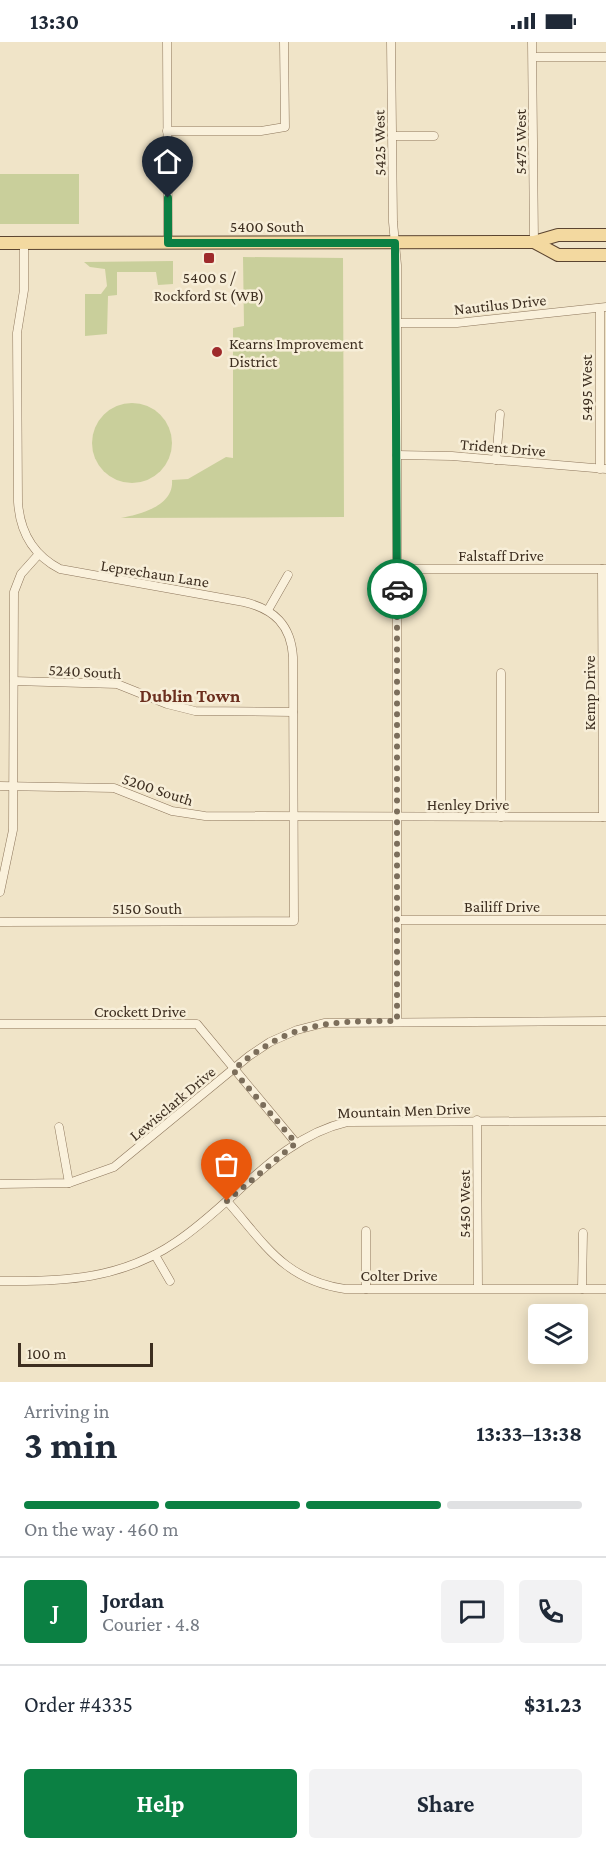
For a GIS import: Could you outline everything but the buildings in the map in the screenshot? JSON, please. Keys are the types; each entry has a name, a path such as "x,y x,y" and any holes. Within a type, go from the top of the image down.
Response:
{"main road":[{"name":"5400 South","path":"0,243 534,242 558,235 606,235"},
{"name":"5400 South","path":"534,242 558,255 606,255"},
{"path":"534,242 606,242"}],"street":[{"path":"167,42 168,243"},
{"path":"167,131 261,131 285,127 284,42"},
{"name":"5425 West","path":"391,42 397,323 397,1021"},
{"name":"5475 West","path":"532,42 534,242"},
{"path":"533,57 606,57"},
{"path":"392,136 434,136"},
{"path":"0,892 12,836 14,592 21,574 38,555 21,524 18,502 17,333 24,290 24,243"},
{"name":"Nautilus Drive","path":"397,323 457,323 603,308"},
{"name":"5495 West","path":"603,308 603,469"},
{"path":"496,460 500,414"},
{"name":"Trident Drive","path":"397,455 603,469"},
{"name":"Leprechaun Lane","path":"38,555 60,569 78,574 244,602 268,610"},
{"name":"Falstaff Drive","path":"397,569 604,568"},
{"name":"Kemp Drive","path":"604,568 604,817"},
{"path":"288,575 268,610 282,622 292,644 294,816"},
{"path":"501,673 501,817"},
{"name":"5240 South","path":"14,681 117,684 167,704 195,711 294,712"},
{"name":"5200 South","path":"0,786 114,788 172,811 197,816 294,816"},
{"name":"Henley Drive","path":"294,816 604,817"},
{"name":"5150 South","path":"0,922 294,921 294,816"},
{"name":"Bailiff Drive","path":"398,920 606,920"},
{"name":"Lewisclark Drive","path":"0,1184 69,1183 114,1167 270,1042 297,1030 349,1021 606,1021"},
{"name":"Crockett Drive","path":"0,1024 197,1024 296,1143"},
{"name":"5450 West","path":"477,1120 477,1288"},
{"name":"Mountain Men Drive","path":"0,1281 80,1279 106,1274 155,1255 177,1242 296,1143 326,1127 347,1122 606,1120"},
{"path":"59,1127 69,1183"},
{"name":"Colter Drive","path":"227,1201 278,1259 300,1276 329,1286 366,1289 606,1289"},
{"path":"366,1231 366,1289"},
{"path":"582,1289 583,1233"},
{"path":"155,1255 170,1281"}],"green space":[{"path":"0,174 79,174 79,224 0,224"},
{"path":"243,257 343,258 344,517 121,518 146,511 162,502 168,496 172,480 188,479 226,457 233,458 233,328 244,326"},
{"path":"173,261 173,284 158,285 156,272 117,272 117,295 108,296 107,334 85,336 85,294 101,294 107,286 105,269 90,267 84,262"},
{"path":"132,403 147,406 160,415 169,428 172,443 169,458 160,471 147,480 132,483 117,480 104,471 95,458 92,443 95,428 104,415 117,406"}],"way so far":[{"path":"227,1201 296,1143 233,1070 270,1042 297,1030 324,1023 397,1021 397,589"}],"place":[{"name":"5400 S / Rockford St (WB)","path":"209,258"},
{"name":"Kearns Improvement District","path":"217,352"}],"district":[{"name":"Dublin Town","path":"190,696"}],"route":[{"path":"168,198 168,243 395,243 397,265 397,589"}]}
